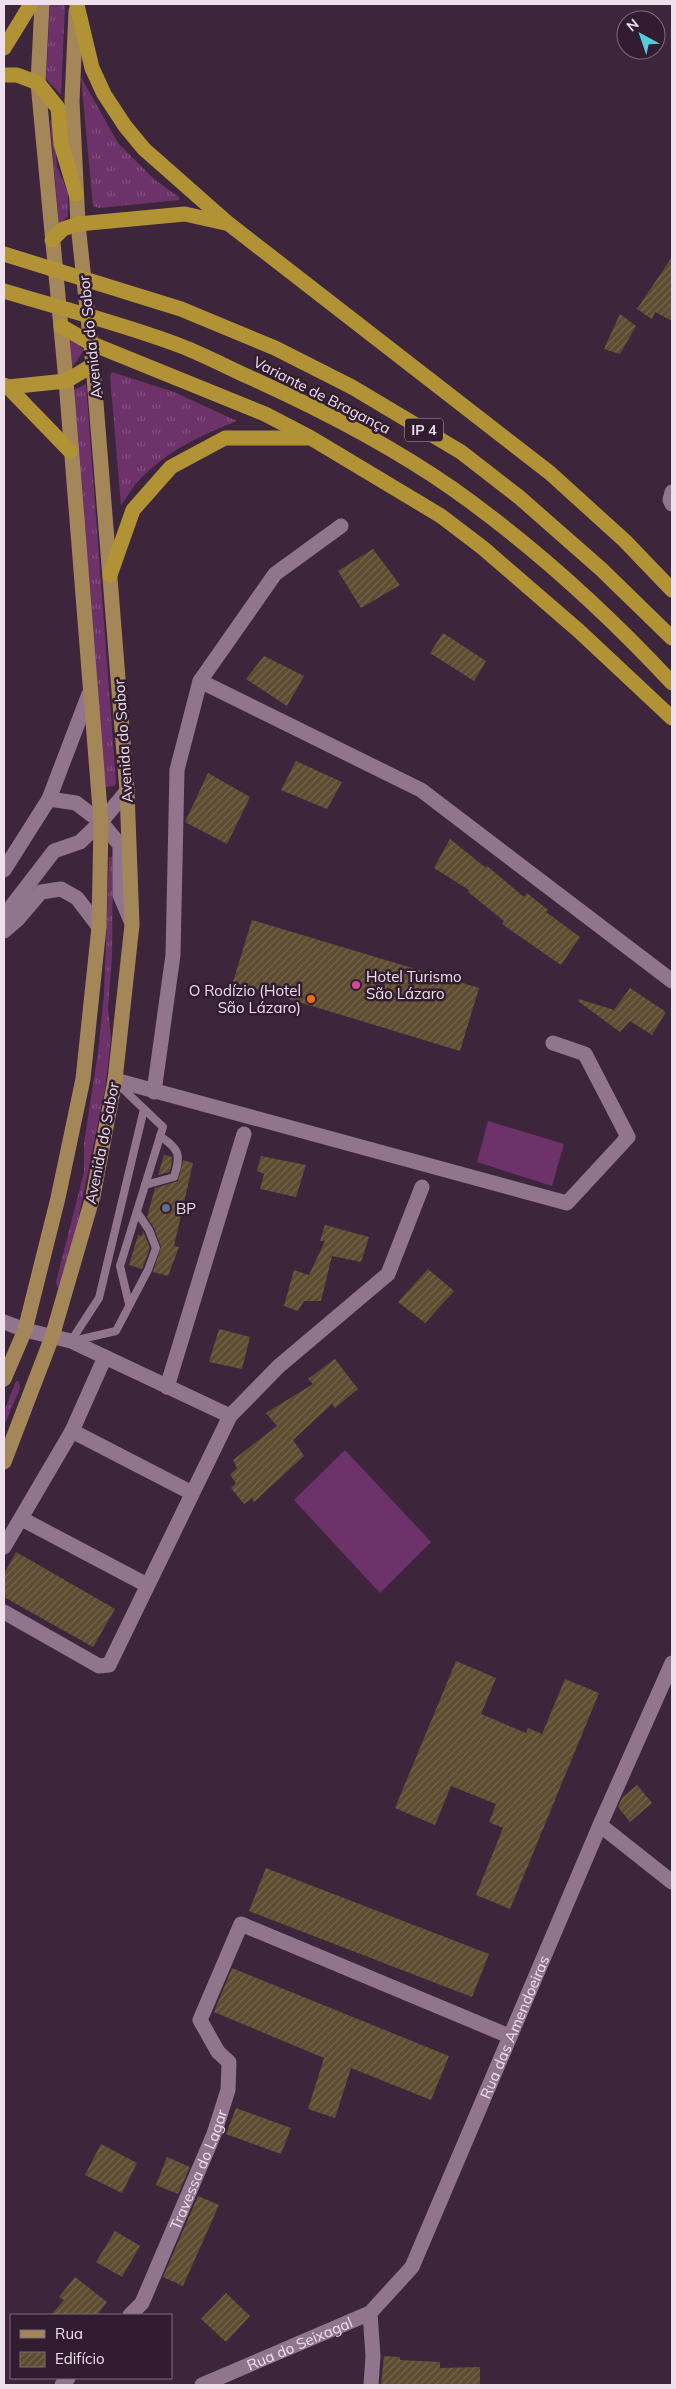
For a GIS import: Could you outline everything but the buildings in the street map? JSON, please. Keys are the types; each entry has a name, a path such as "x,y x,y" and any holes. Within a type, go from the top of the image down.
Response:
{"highway":[{"path":"4,48 31,4"},
{"path":"77,4 92,68 104,94 125,126 144,149 229,224 550,473 625,541 672,590"},
{"path":"4,76 17,75 38,83 58,108 61,144 76,194"},
{"path":"52,240 63,229 78,224 185,214 229,224"},
{"name":"Variante de Bragança","path":"4,254 180,309 274,348 352,387 461,452 519,497 601,568 672,638"},
{"name":"Variante de Bragança","path":"4,291 183,346 299,400 394,451 453,489 517,538 592,603 672,683"},
{"path":"60,326 90,343 206,388 265,414 311,438 441,516 484,548 579,631 672,718"},
{"path":"6,386 66,381 93,365"},
{"path":"6,386 70,451"},
{"path":"110,575 133,510 171,467 225,438 311,438"}],"main road":[{"name":"Avenida do Sabor","path":"4,1379 25,1330 58,1198 83,1079 99,927 101,822 89,694 66,381 38,83 42,4"},
{"name":"Avenida do Sabor","path":"4,1462 52,1337 93,1196 114,1080 132,925 127,791 93,365 76,194 72,101 77,4"}],"street":[{"path":"672,492 670,500 672,504"},
{"path":"154,1092 173,955 177,770 200,681 275,574 341,526"},
{"path":"200,681 421,790 672,981"},
{"path":"4,870 49,798 89,694"},
{"path":"4,916 54,851 80,842 101,822 127,791"},
{"path":"49,798 76,803 101,822 120,845 120,895 132,925"},
{"path":"4,932 18,919 40,892 61,889 77,898 99,927"},
{"path":"114,1080 567,1203 628,1137 585,1054 553,1043"},
{"path":"167,1386 244,1134"},
{"path":"4,1612 99,1666 109,1665 230,1416 279,1366 388,1274 422,1187"},
{"path":"4,1322 25,1330 71,1341 230,1416"},
{"path":"4,1547 72,1431 105,1357"},
{"path":"72,1431 192,1494"},
{"path":"22,1519 147,1585"},
{"name":"Rua das Amendoeiras","path":"370,2313 412,2267 509,2036 672,1663"},
{"path":"600,1825 672,1882"},
{"name":"Travessa do Lagar","path":"131,2314 142,2304 214,2134 228,2090 229,2062 218,2052 200,2020 241,1924 509,2036"},
{"path":"370,2313 373,2356 371,2385"},
{"name":"Rua do Seixagal","path":"202,2385 370,2313"}],"lane":[{"path":"114,1080 163,1127 120,1266 129,1304"},
{"path":"71,1341 98,1298 144,1109"},
{"path":"145,1185 174,1177 180,1159 174,1146 160,1136"},
{"path":"71,1341 116,1331 148,1270 156,1248 149,1230 137,1212"}],"green space":[{"path":"50,4 65,4 61,95 46,79"},
{"path":"81,77 118,143 155,180 179,197 179,200 99,208 93,206"},
{"path":"53,120 57,167 68,193 68,216 59,224 50,121"},
{"path":"67,336 84,350 71,369"},
{"path":"112,372 174,392 237,421 175,451 139,480 121,505 110,376"},
{"path":"86,384 116,783 114,786 105,787 72,391"},
{"path":"113,856 112,955 108,1008 111,1038 105,1089 77,1225 59,1292 56,1282 84,1172 84,1143 98,1052 104,995 109,858"},
{"path":"488,1121 564,1144 552,1186 477,1162"},
{"path":"16,1381 19,1382 20,1388 4,1426 4,1412"},
{"path":"345,1450 431,1542 380,1593 294,1500"}],"place":[{"name":"Hotel Turismo São Lázaro","path":"356,985"},
{"name":"O Rodízio (Hotel São Lázaro)","path":"311,999"},
{"name":"BP","path":"166,1208"}]}
